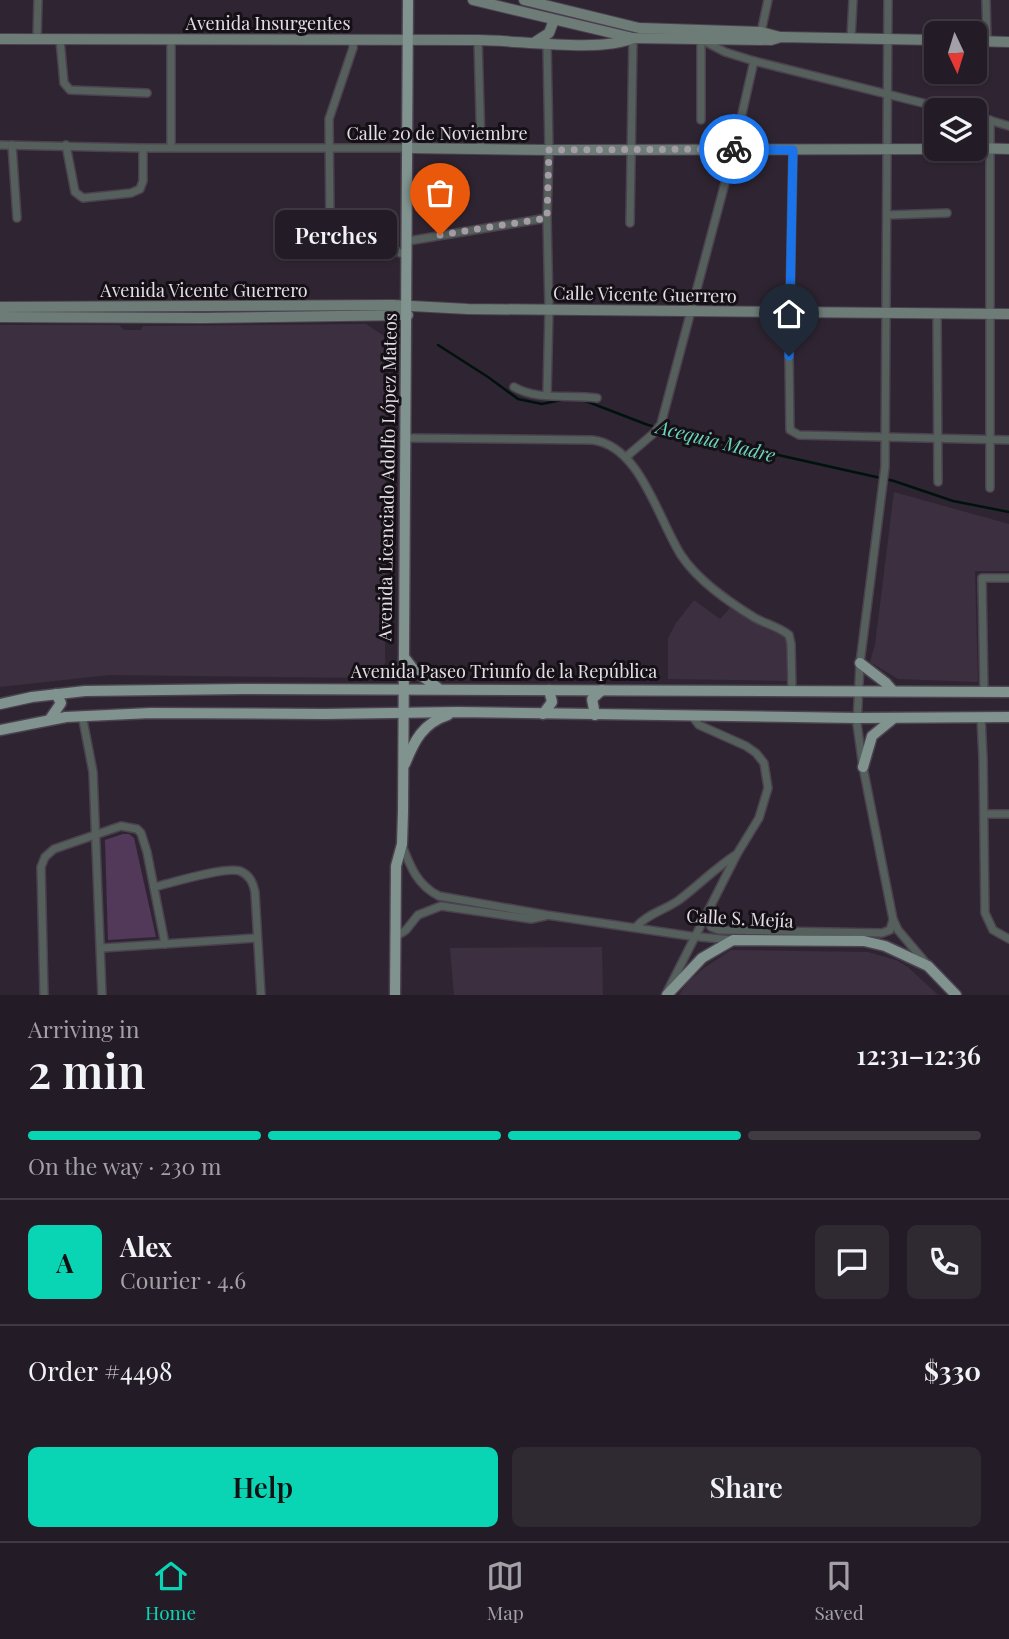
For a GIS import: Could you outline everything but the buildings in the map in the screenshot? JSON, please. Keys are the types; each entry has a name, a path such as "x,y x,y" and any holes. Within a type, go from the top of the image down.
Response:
{"main road":[{"name":"Avenida Licenciado Adolfo López Mateos","path":"395,995 396,866 402,844 404,713 408,0"},
{"path":"472,0 633,38 760,36"},
{"path":"524,0 556,4 639,28 781,37 924,40"},
{"path":"536,42 549,33 554,20"},
{"name":"Avenida Insurgentes","path":"0,39 408,39 618,44 633,38"},
{"path":"987,41 1009,42"},
{"name":"Calle 20 de Noviembre","path":"408,148 924,149"},
{"path":"990,148 1009,149"},
{"name":"Avenida Vicente Guerrero","path":"0,307 408,311"},
{"name":"Calle Vicente Guerrero","path":"408,311 468,309 1009,314"},
{"name":"Avenida Vicente Guerrero","path":"0,317 217,318 408,311"},
{"path":"404,657 422,677 441,689"},
{"path":"860,663 893,691"},
{"name":"Avenida Paseo Triunfo de la República","path":"0,704 85,691 242,689 1009,692"},
{"path":"543,714 552,702 549,690"},
{"path":"595,715 592,699 602,690"},
{"path":"82,715 80,702 85,691"},
{"path":"50,719 61,704 55,694"},
{"path":"403,770 422,731 436,719 458,712"},
{"path":"0,730 82,715 458,712 857,718 1009,717"},
{"path":"863,767 872,736 894,718"},
{"path":"666,995 702,958 733,940"},
{"name":"Calle S. Mejía","path":"733,940 864,941 899,951 928,966 956,995"}],"street":[{"path":"37,0 37,40"},
{"path":"760,36 768,0"},
{"path":"851,38 853,0"},
{"path":"888,0 885,467 860,663 857,718 863,767 894,919 902,935 928,966"},
{"path":"986,0 987,21"},
{"path":"554,20 556,4"},
{"path":"630,223 633,38"},
{"path":"353,39 330,113 329,217 334,226 408,256"},
{"path":"701,120 701,39 725,52 754,61 924,104"},
{"path":"60,40 65,86 70,90 147,93"},
{"path":"171,40 171,148"},
{"path":"478,40 481,149"},
{"path":"547,44 547,396"},
{"path":"626,457 661,424 734,149 754,61"},
{"path":"987,119 1009,126"},
{"path":"990,120 990,488"},
{"name":"Calle 20 de Noviembre","path":"0,145 408,148"},
{"path":"12,145 17,218"},
{"path":"66,145 74,189 77,196 83,198 131,193 140,189 143,181 143,148"},
{"path":"793,150 789,313 789,426 792,433 1009,440"},
{"path":"887,215 947,213"},
{"path":"408,241 547,218"},
{"path":"937,314 938,482"},
{"path":"514,387 547,396 575,395 597,398"},
{"path":"406,438 604,441 626,457 636,470 688,565 756,619 789,635 792,692"},
{"path":"984,692 982,578 1009,578"},
{"path":"82,715 92,765 103,995"},
{"path":"666,995 763,808 768,788 764,763 756,752 702,727 692,716"},
{"path":"981,717 985,913 993,930 1009,939"},
{"path":"984,814 1009,814"},
{"path":"44,995 41,867 45,857 54,849 121,826 137,829 144,839 165,944"},
{"name":"Calle S. Mejía","path":"402,844 415,875 424,886 439,896 547,915 733,940"},
{"path":"636,927 644,919 681,898 716,867 737,854"},
{"path":"154,887 235,870 253,881 261,995"},
{"name":"Calle S. Mejía","path":"395,938 406,930 418,915 441,906 531,919 547,915"},
{"path":"709,908 709,922 719,930 882,933 890,930 894,919"},
{"path":"102,947 257,938"}],"shaded area":[{"path":"366,324 384,336 386,343 385,663 382,670 372,671 370,678 109,675 0,687 0,325 119,325 124,330 141,330 143,326"},
{"path":"894,492 1009,524 1009,571 975,571 978,682 898,679 870,662 875,645"},
{"path":"694,600 720,619 730,608 756,624 786,637 787,681 668,679 668,638"},
{"path":"123,834 134,838 156,937 108,940 105,840"},
{"path":"602,947 603,995 454,995 450,948"},
{"path":"731,950 868,952 896,960 908,967 938,995 679,995 687,983 704,968"}],"waterway":[{"name":"Acequia Madre","path":"438,345 518,399 542,404 566,399"},
{"name":"Acequia Madre","path":"583,400 648,425 894,481 953,501 1009,512"}],"way so far":[{"path":"440,235 547,218 549,150 734,149"}],"place":[{"name":"Perches","path":"440,235"}],"route":[{"path":"734,149 793,150 789,356"}]}
